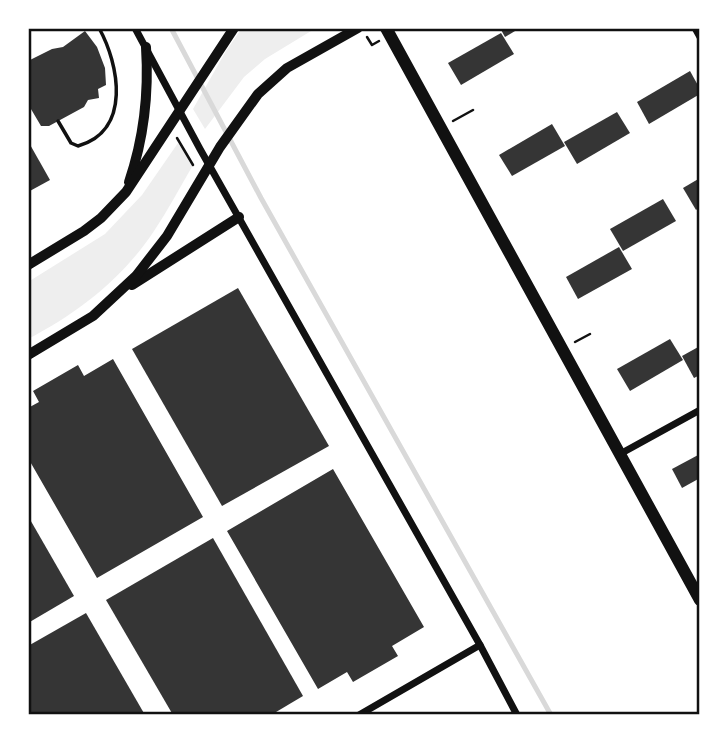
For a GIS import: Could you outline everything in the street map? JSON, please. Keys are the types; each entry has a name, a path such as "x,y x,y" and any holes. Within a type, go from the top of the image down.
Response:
{"main road":[{"path":"28,265 84,231 126,192 234,28"},
{"path":"118,295 152,258 202,181 220,147 258,94 287,68 358,28"},
{"path":"386,28 700,600"},
{"path":"126,192 144,121 146,47"},
{"path":"28,355 83,322 118,295 239,217"}],"street":[{"path":"135,28 517,715"},
{"path":"695,28 700,37"},
{"path":"620,454 700,410"},
{"path":"359,715 374,711 480,645"}],"lane":[{"path":"58,121 71,143 78,146 96,137 108,122 116,99 116,78 112,54 99,28"}],"path":[{"path":"441,128 473,110"},
{"path":"171,127 202,181"}],"shaded area":[{"path":"242,28 316,28 265,59 244,77 205,129 193,109"},
{"path":"178,143 193,165 142,248 114,279 82,306 28,339 28,282 105,234 142,195"}],"building":[{"path":"500,28 520,28 505,37"},
{"path":"85,31 97,47 105,68 106,85 98,89 99,98 88,100 84,107 49,126 41,126 28,104 28,61 52,49 63,47"},
{"path":"501,33 514,54 461,85 448,63"},
{"path":"690,71 700,94 649,124 637,102"},
{"path":"617,112 630,133 577,164 564,142"},
{"path":"552,124 565,146 512,176 499,155"},
{"path":"28,141 50,180 28,192"},
{"path":"700,178 700,207 696,210 683,188"},
{"path":"663,199 676,221 623,251 610,229"},
{"path":"619,247 632,269 578,299 566,277"},
{"path":"238,288 329,446 222,506 132,349"},
{"path":"670,339 683,360 630,391 617,369"},
{"path":"700,346 700,375 694,378 682,356"},
{"path":"113,359 203,517 97,578 28,458 28,408 39,402 33,391 78,365 84,376"},
{"path":"700,454 700,478 682,488 672,469"},
{"path":"333,469 424,627 392,646 398,656 353,682 347,672 318,689 227,531"},
{"path":"28,516 74,596 28,623"},
{"path":"213,538 303,696 271,715 173,715 106,600"},
{"path":"86,613 145,715 28,715 28,646"}],"waterway":[{"path":"171,28 261,198 551,715"}]}
